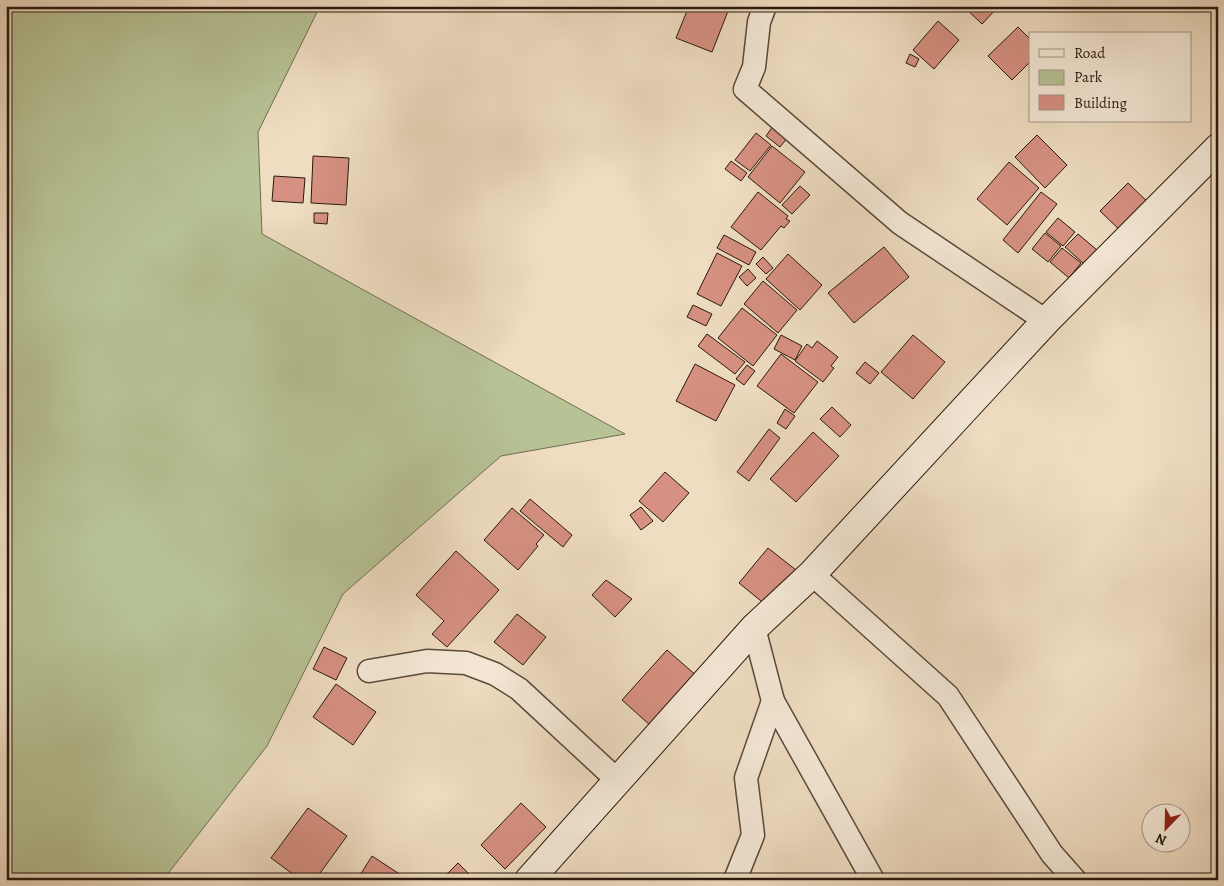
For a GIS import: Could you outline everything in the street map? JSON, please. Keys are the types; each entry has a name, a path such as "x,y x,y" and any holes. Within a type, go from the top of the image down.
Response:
{"street":[{"path":"765,6 759,22 754,67 745,89 900,223 1046,321"},
{"path":"528,880 754,628 812,574 1046,321 1218,148"},
{"path":"812,574 948,696 1052,854 1075,880"},
{"path":"754,628 773,701 873,880"},
{"path":"369,671 427,661 466,663 495,674 519,689 616,780"},
{"path":"735,880 752,835 746,778 773,701"}],"green space":[{"path":"6,6 320,6 258,132 262,234 625,434 501,456 343,594 267,746 163,880 6,880"}],"building":[{"path":"689,6 730,6 712,52 676,38"},
{"path":"963,6 999,6 982,24"},
{"path":"938,21 959,40 934,69 913,50"},
{"path":"1018,27 1029,38 1029,63 1012,80 988,56"},
{"path":"910,54 919,59 915,67 906,63"},
{"path":"773,126 788,137 780,147 766,136"},
{"path":"756,133 771,145 750,171 735,160"},
{"path":"1037,135 1067,165 1045,188 1015,157"},
{"path":"772,146 805,172 780,203 748,177"},
{"path":"313,156 349,158 346,205 311,203"},
{"path":"731,161 747,173 741,181 725,169"},
{"path":"1009,162 1039,188 1007,225 977,199"},
{"path":"274,176 305,178 303,203 272,201"},
{"path":"1128,183 1154,208 1126,236 1100,211"},
{"path":"800,186 810,195 792,214 782,205"},
{"path":"758,192 788,216 786,219 790,221 784,228 781,226 761,250 731,227"},
{"path":"1041,192 1057,204 1018,253 1003,240"},
{"path":"314,213 328,213 327,224 314,223"},
{"path":"1058,218 1075,232 1063,246 1046,232"},
{"path":"1045,233 1061,246 1048,262 1032,249"},
{"path":"1078,234 1097,250 1084,264 1065,247"},
{"path":"724,235 756,252 749,265 717,248"},
{"path":"884,247 909,277 854,323 828,293"},
{"path":"1062,248 1081,263 1069,278 1050,262"},
{"path":"717,253 742,266 721,306 697,294"},
{"path":"788,254 822,285 800,310 766,279"},
{"path":"763,257 773,268 766,274 756,264"},
{"path":"748,269 756,278 747,286 739,277"},
{"path":"763,281 797,310 778,333 744,304"},
{"path":"693,305 712,314 706,326 687,317"},
{"path":"742,308 777,335 753,366 718,338"},
{"path":"707,334 745,362 735,374 698,346"},
{"path":"781,335 802,346 795,360 774,349"},
{"path":"913,335 945,362 913,399 881,372"},
{"path":"817,341 838,357 831,366 834,368 823,382 795,361 807,344 812,348"},
{"path":"781,354 818,382 794,413 757,386"},
{"path":"865,362 879,373 870,384 856,373"},
{"path":"695,364 735,385 716,421 676,401"},
{"path":"747,365 755,371 744,385 736,379"},
{"path":"832,407 851,425 840,437 820,419"},
{"path":"785,409 795,416 786,429 777,423"},
{"path":"769,429 780,438 749,481 737,472"},
{"path":"813,432 839,456 796,502 770,479"},
{"path":"665,472 689,493 663,522 639,501"},
{"path":"530,499 572,535 563,547 520,511"},
{"path":"641,507 653,521 641,530 630,515"},
{"path":"512,508 544,535 536,544 538,546 518,570 484,540"},
{"path":"768,548 801,574 772,610 739,583"},
{"path":"456,551 499,590 447,647 432,634 444,621 416,595"},
{"path":"606,580 632,599 615,617 592,595"},
{"path":"517,614 546,637 523,665 494,642"},
{"path":"324,647 347,658 336,680 313,669"},
{"path":"667,650 698,677 652,727 622,700"},
{"path":"336,684 376,712 353,745 313,717"},
{"path":"521,803 546,827 505,869 481,845"},
{"path":"308,808 347,836 315,880 301,880 271,858"},
{"path":"372,856 401,875 398,880 357,880"},
{"path":"458,863 475,880 441,880"}]}
